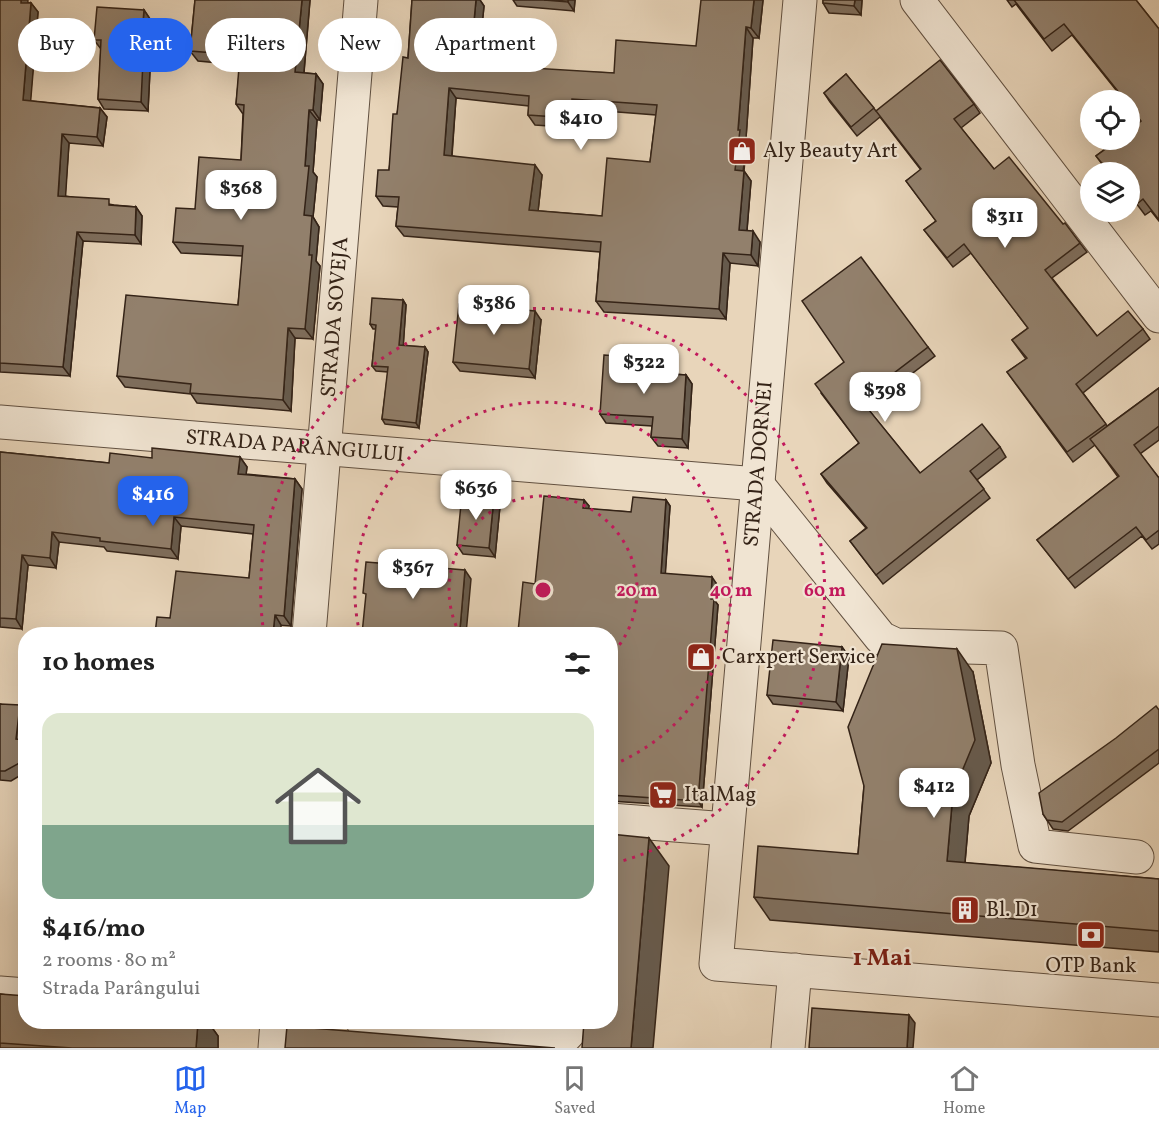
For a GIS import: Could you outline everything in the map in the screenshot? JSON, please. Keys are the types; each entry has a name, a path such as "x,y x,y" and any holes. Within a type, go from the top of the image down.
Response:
{"street":[{"name":"STRADA SOVEJA","path":"310,627 361,0"},
{"name":"STRADA DORNEI","path":"795,970 716,964 800,0"},
{"path":"917,0 1159,316"},
{"name":"STRADA PARÂNGULUI","path":"0,422 758,484"},
{"path":"758,484 881,638 896,645 1001,648 1018,765 1035,846 1137,857"},
{"path":"618,821 728,829"},
{"path":"788,1048 795,970 1159,1000"},
{"path":"0,993 18,994"},
{"path":"275,1048 276,1029"},
{"path":"445,1029 561,1039 571,1029"}],"building":[{"path":"0,0 21,0 21,3 31,3 30,18 18,18 18,72 25,72 23,100 100,108 97,137 62,134 58,196 109,199 109,205 136,207 135,235 77,232 63,367 0,363"},
{"path":"195,0 302,0 300,18 205,18 205,52 193,51"},
{"path":"412,0 476,0 474,18 414,18 414,72 557,72 557,70 614,73 616,40 696,46 701,0 754,0 751,28 746,27 738,130 740,130 735,170 744,171 739,230 753,231 751,255 723,253 719,309 596,301 601,242 396,226 399,197 376,196 378,170 389,170 393,114 397,114 403,57 408,58","holes":["449,88 529,96 528,115 571,118 572,99 657,105 650,162 607,158 602,216 529,210 535,165 444,155"]},
{"path":"544,0 568,0 568,2"},
{"path":"823,0 855,0 854,6 823,3"},
{"path":"1014,0 1136,0 1159,29 1159,220 1143,199 1140,202 1140,162 1101,162 1096,156 1104,150 1140,150 1140,90 1117,90 1064,24 1044,39"},
{"path":"97,7 144,10 143,18 108,18 108,72 142,72 141,102 98,99 101,40 96,40"},
{"path":"940,60 974,104 954,119 994,169 1009,157 1080,243 1045,270 1097,336 1128,311 1143,329 1076,384 1106,424 1067,452 1007,372 1027,358 1012,340 1028,328 964,244 947,258 924,230 936,221 906,181 921,169 876,111"},
{"path":"239,72 316,74 313,110 309,110 305,166 309,166 304,215 312,216 309,255 312,255 305,329 288,328 283,400 190,393 191,384 117,376 126,295 238,305 243,246 173,242 176,208 195,209 199,157 241,160 244,105 236,104"},
{"path":"846,74 874,108 851,127 824,93"},
{"path":"861,257 928,347 860,399 920,473 982,424 1000,447 970,471 984,489 876,575 850,541 867,528 821,474 859,443 815,384 844,362 802,301"},
{"path":"372,298 403,300 399,345 425,347 416,423 382,419 388,367 372,366 376,325 370,324"},
{"path":"459,304 535,311 529,369 453,362"},
{"path":"604,355 641,358 640,372 686,375 682,439 651,437 653,417 600,414"},
{"path":"1159,388 1159,426 1134,445 1159,478 1159,530 1146,540 1136,527 1068,579 1037,540 1119,476 1090,439"},
{"path":"152,448 240,457 238,474 295,479 284,616 275,615 274,627 156,627 157,617 170,618 176,571 249,578 254,525 174,517 171,549 100,541 100,538 52,532 50,558 22,555 16,619 0,618 0,452 109,463 110,453 152,458"},
{"path":"462,494 494,497 489,548 457,545"},
{"path":"544,496 584,500 583,508 631,512 633,497 666,500 661,573 712,577 711,599 714,599 698,801 618,796 618,627 518,627 523,582 535,584"},
{"path":"366,562 465,570 460,627 363,627 366,594 363,593"},
{"path":"773,640 842,647 836,702 767,695"},
{"path":"882,644 957,649 975,740 953,793 947,861 1159,879 1159,931 754,897 758,846 858,854 864,786 848,727"},
{"path":"0,704 18,705 16,739 18,739 18,764 5,771 0,771"},
{"path":"1156,706 1159,710 1159,749 1062,822 1047,820 1043,814 1039,793 1116,738"},
{"path":"618,835 649,838 631,1048 582,1048 583,1029 618,1029"},
{"path":"0,994 18,995 18,1029 197,1029 196,1048 72,1048 0,1043"},
{"path":"812,1008 909,1015 907,1048 809,1048"},
{"path":"287,1029 324,1029 555,1048 285,1048"}],"place":[{"name":"Aly Beauty Art","path":"742,151"},
{"name":"Carxpert Service","path":"701,657"},
{"name":"ItalMag","path":"663,795"},
{"name":"Bl. D1","path":"965,910"},
{"name":"OTP Bank","path":"1091,935"}],"district":[{"name":"1 Mai","path":"882,959"}]}
